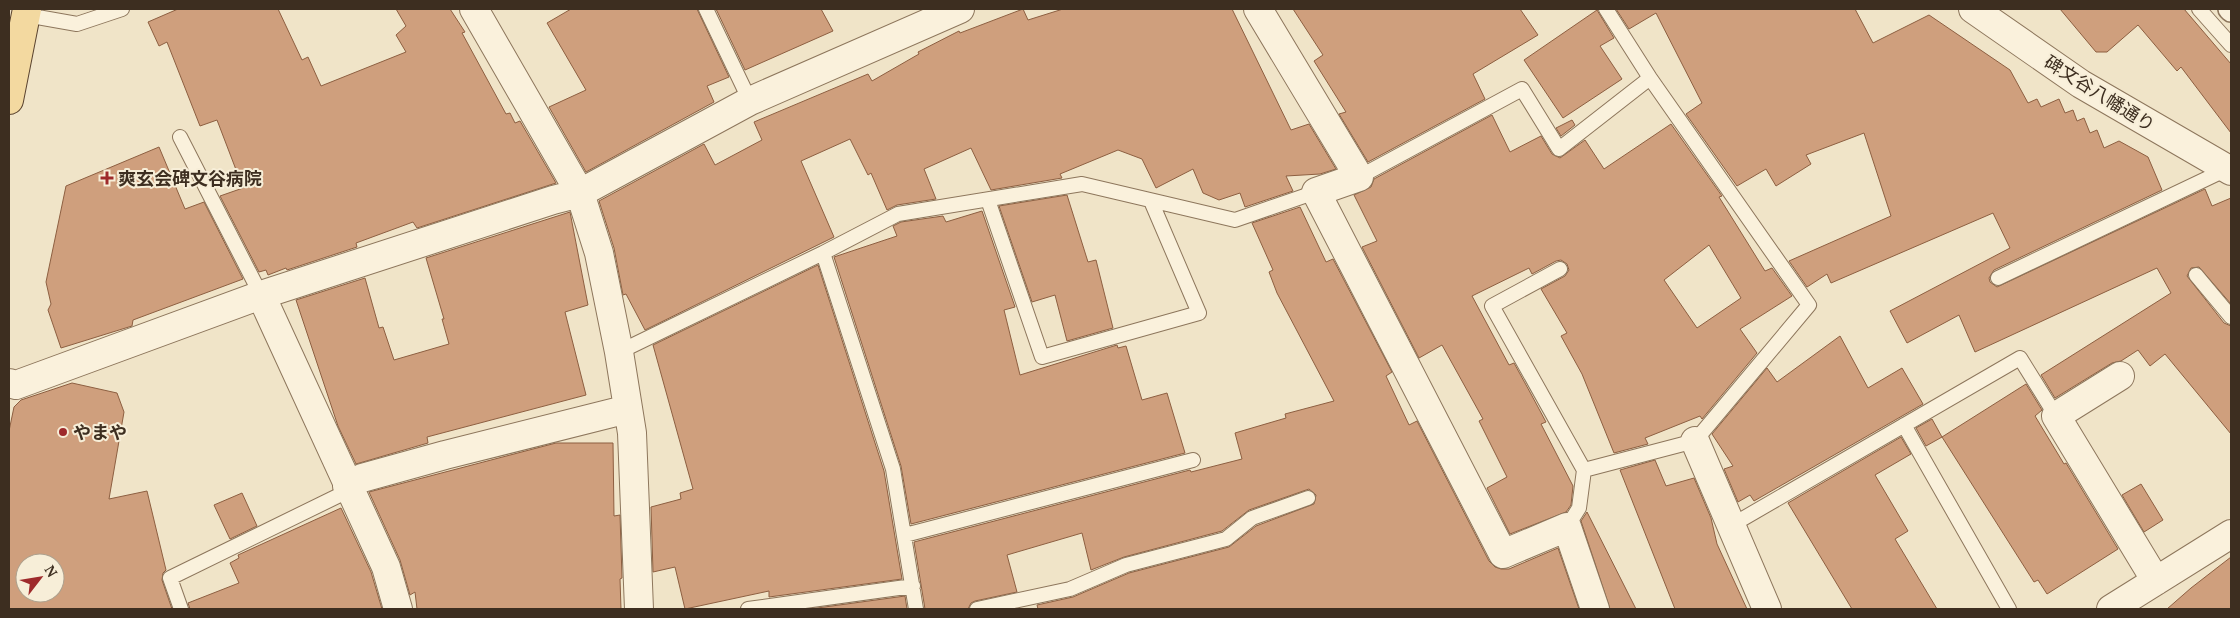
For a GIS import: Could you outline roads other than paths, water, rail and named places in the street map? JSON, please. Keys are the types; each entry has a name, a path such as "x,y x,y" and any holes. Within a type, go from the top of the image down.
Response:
{"main road":[{"path":"9,100 26,12"}],"street":[{"path":"474,9 580,193 599,253 620,352 632,433 639,609"},
{"path":"1258,9 1359,177 1316,192 1503,554 1567,527 1595,609"},
{"name":"碑文谷八幡通り","path":"1972,9 2081,84 2229,170"},
{"path":"9,383 16,385 261,296 553,200 580,193 750,101 946,11"},
{"path":"261,296 386,568 398,609"},
{"path":"2120,376 2056,416 2156,581"},
{"path":"349,488 362,478 628,409"},
{"path":"1694,441 1767,609"},
{"path":"2111,609 2231,534"}],"lane":[{"path":"26,12 77,24 122,9"},
{"path":"706,9 750,101"},
{"path":"1584,470 1694,441 1809,305 1650,78 1606,9"},
{"path":"2199,9 2231,45"},
{"path":"1359,177 1522,89 1559,149 1650,78"},
{"path":"180,137 261,296"},
{"path":"1998,278 2229,170"},
{"path":"620,352 823,253 898,214 1082,184 1235,220 1316,192"},
{"path":"988,200 1042,357 1199,313 1151,201"},
{"path":"823,253 893,469 916,609"},
{"path":"1560,269 1492,306 1584,470 1579,508 1567,527"},
{"path":"2196,276 2231,316"},
{"path":"1732,525 2020,358 2056,416"},
{"path":"1904,425 2009,609"},
{"path":"905,535 1193,460"},
{"path":"181,609 170,578 349,488"},
{"path":"977,609 1070,589 1126,565 1226,539 1252,518 1308,498"},
{"path":"748,609 913,586"}],"place":[{"name":"爽玄会碑文谷病院","path":"107,178"},
{"name":"やまや","path":"63,432"}]}
